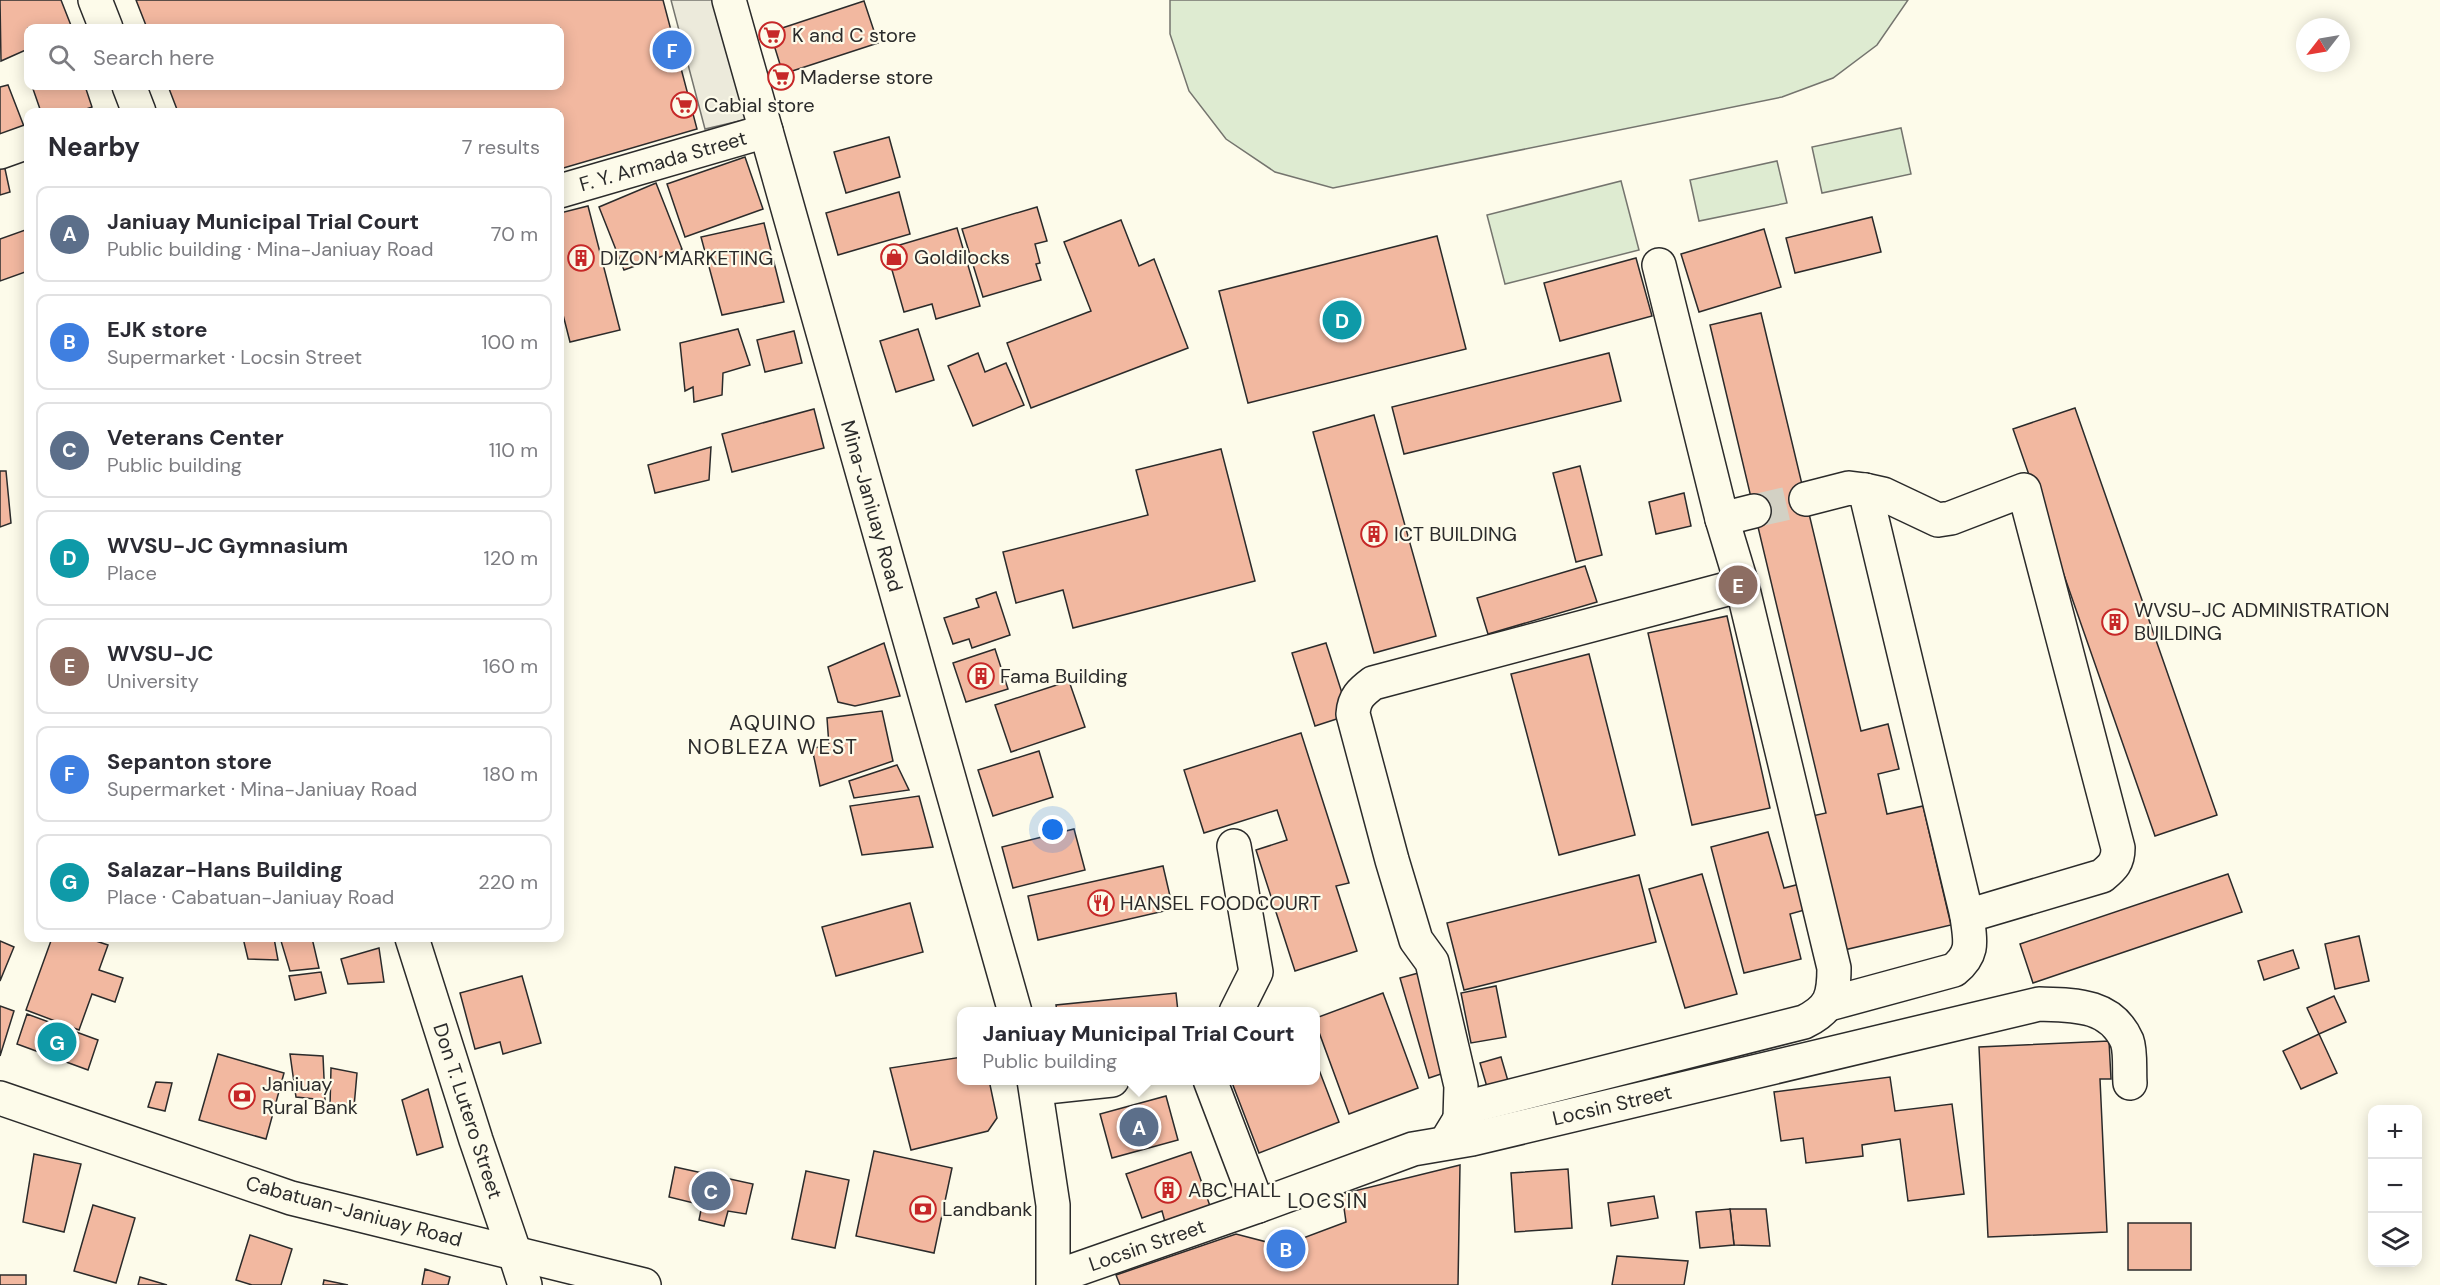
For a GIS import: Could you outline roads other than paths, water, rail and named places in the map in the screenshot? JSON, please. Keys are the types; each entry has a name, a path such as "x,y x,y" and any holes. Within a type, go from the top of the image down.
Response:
{"main road":[{"path":"95,0 104,24"},
{"name":"Mina-Janiuay Road","path":"729,0 1014,1007"},
{"name":"F. Y. Armada Street","path":"564,190 766,131"},
{"path":"0,152 24,143"},
{"path":"1453,1131 1476,1105 1804,1022 1819,1015 1829,1004 1834,987 1834,968 1742,585 1722,519 1659,265"},
{"path":"1806,499 1849,488 1865,490 1883,494 1938,520 1952,518 2024,490 2118,848 2118,860 2113,868 2102,876 1967,916"},
{"path":"1829,1004 1954,970 1969,955 1970,941 1967,916 1865,490"},
{"path":"1722,519 1754,511"},
{"path":"1453,1131 1461,1086 1432,962 1416,940 1353,714 1354,704 1360,694 1373,682 1742,585"},
{"path":"1234,846 1256,972 1238,1007"},
{"name":"Don T. Lutero Street","path":"413,942 525,1285"},
{"name":"Locsin Street","path":"1054,1281 1413,1149 1453,1131 1483,1136 2039,1004 2081,1005 2114,1020 2128,1043 2130,1083"},
{"path":"1036,1085 1053,1205 1054,1281"},
{"path":"1212,1085 1258,1206"},
{"name":"Cabatuan-Janiuay Road","path":"0,1098 291,1198 515,1254 567,1275 644,1285"}],"tunnel":[{"path":"1754,511 1806,499"}],"place":[{"name":"K and C store","path":"772,35"},
{"name":"Sepanton store","path":"672,50"},
{"name":"Maderse store","path":"781,77"},
{"name":"Cabial store","path":"684,105"},
{"name":"Goldilocks","path":"894,257"},
{"name":"DIZON MARKETING","path":"581,258"},
{"name":"WVSU-JC Gymnasium","path":"1342,320"},
{"name":"ICT BUILDING","path":"1374,534"},
{"name":"WVSU-JC","path":"1738,585"},
{"name":"WVSU-JC ADMINISTRATION BUILDING","path":"2115,622"},
{"name":"Fama Building","path":"981,676"},
{"name":"HANSEL FOODCOURT","path":"1101,903"},
{"name":"Salazar-Hans Building","path":"57,1042"},
{"name":"Janiuay Rural Bank","path":"242,1096"},
{"name":"Janiuay Municipal Trial Court","path":"1139,1127"},
{"name":"ABC HALL","path":"1168,1190"},
{"name":"Veterans Center","path":"711,1191"},
{"name":"Landbank","path":"923,1209"},
{"name":"EJK store","path":"1286,1249"}],"district":[{"name":"AQUINO NOBLEZA WEST","path":"773,735"},
{"name":"LOCSIN","path":"1328,1201"}]}
